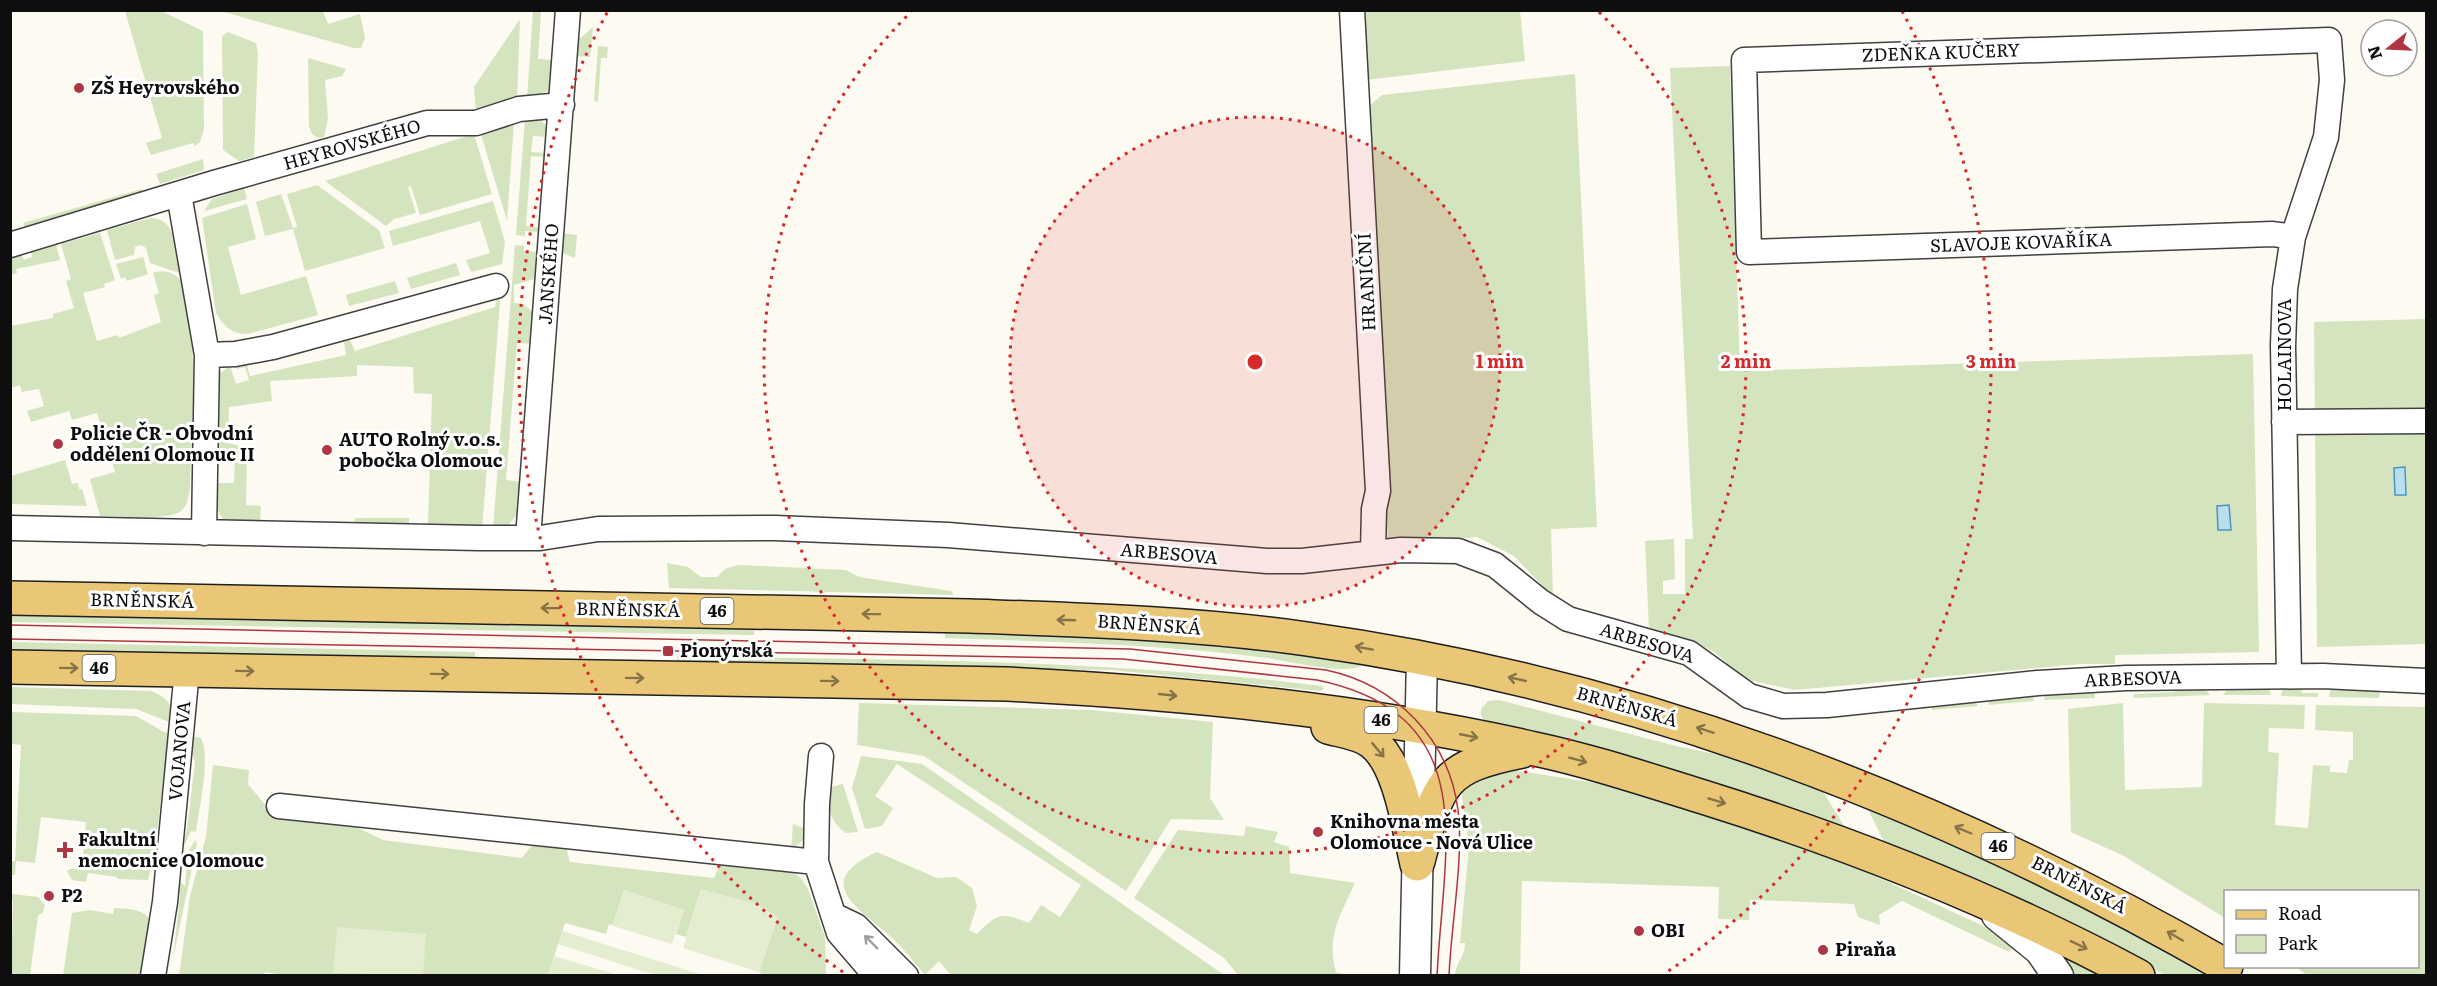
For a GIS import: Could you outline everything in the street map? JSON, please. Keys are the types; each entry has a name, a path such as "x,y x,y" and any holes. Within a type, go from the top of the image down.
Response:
{"main road":[{"name":"BRNĚNSKÁ","path":"10,598 1076,620 1306,638 1422,658 1566,689 1804,765 2019,855 2103,897 2224,965"},
{"name":"46","path":"10,667 1006,684 1111,689 1420,727 1536,749 1621,771 1752,812 1846,845 1976,898 2138,975"},
{"path":"1224,702 1351,733 1373,743 1384,757 1398,787 1417,864"},
{"path":"1417,864 1434,803 1450,777 1472,764 1536,749"}],"street":[{"name":"JANSKÉHO","path":"528,538 568,10"},
{"name":"HRANIČNÍ","path":"1352,10 1378,491 1374,509 1373,552"},
{"name":"HOLAINOVA","path":"2289,676 2284,298 2293,237 2326,137 2332,80 2329,40"},
{"name":"ZDEŇKA KUČERY","path":"1749,252 1744,60 2329,40"},
{"name":"HEYROVSKÉHO","path":"10,244 427,123 476,123 519,109 562,105"},
{"path":"179,194 207,355 204,533"},
{"name":"SLAVOJE KOVAŘÍKA","path":"1749,252 2273,234 2293,237"},
{"path":"207,355 273,347 496,286"},
{"path":"2284,422 2427,421"},
{"name":"ARBESOVA","path":"528,538 582,530 677,527 822,529 948,535 1267,561 1310,560 1373,552 1447,550 1476,555 1502,569 1540,602 1568,619 1689,653 1749,696 1783,706 1827,705 2038,683 2126,678 2289,676 2427,681"},
{"path":"10,528 528,538"},
{"path":"1415,975 1422,658"},
{"name":"VOJANOVA","path":"153,975 165,902 187,670"},
{"path":"821,756 816,862 839,933 876,975"},
{"path":"279,806 816,862"},
{"path":"1976,898 2040,950 2058,975"},
{"path":"832,915 856,926 906,975"}],"green space":[{"path":"125,11 161,11 203,31 204,129 200,142 195,146 193,143 151,155 146,143 162,138"},
{"path":"220,11 323,11 328,24 360,14 365,38 361,48 354,48"},
{"path":"533,11 541,11 538,59 554,60 548,91 527,98"},
{"path":"1362,11 1520,11 1525,61 1366,80"},
{"path":"520,19 517,100 476,111 474,87"},
{"path":"593,27 590,57 575,56 578,40"},
{"path":"228,32 256,43 258,54 254,157 239,161 223,150 222,36"},
{"path":"598,46 608,47 607,58 601,58 598,102 594,101"},
{"path":"308,58 346,69 342,76 325,80 328,119 324,137 318,138 312,134 309,126"},
{"path":"1730,66 1740,371 2253,354 2259,652 2115,655 2115,664 2081,664 1795,690 1735,677 1729,666 1710,650 1687,639 1649,629 1645,541 1674,539 1675,579 1663,581 1663,594 1685,594 1685,539 1693,539 1670,68"},
{"path":"1575,74 1597,527 1551,529 1553,597 1514,556 1477,537 1438,541 1388,541 1369,106 1382,95"},
{"path":"538,118 545,124 548,137 533,136 531,152 546,153 546,157 531,156 526,226 541,228 540,232 525,231 525,236 516,235 525,119"},
{"path":"514,122 507,221 480,131"},
{"path":"474,134 492,194 420,215 411,186 408,187 416,213 394,219 386,226 325,181"},
{"path":"203,159 204,170 160,184 156,174"},
{"path":"317,185 379,230 385,248 305,271 293,229 265,236 256,202 281,194 293,228 297,227 287,194"},
{"path":"244,188 247,199 204,211 212,199"},
{"path":"142,189 144,194 25,227 23,223"},
{"path":"493,201 505,242 502,264 471,272 466,260 490,253 480,221 393,246 389,231"},
{"path":"247,204 256,239 228,247 241,295 306,276 318,315 247,334 237,333 228,328 216,313 202,218"},
{"path":"151,218 166,223 170,229 176,245 179,273 150,263 146,248 141,245 135,247 134,255 115,260 107,230"},
{"path":"100,233 115,280 104,284 105,287 83,293 97,341 118,335 119,338 161,322 154,295 159,293 153,273 165,271 176,276 182,282 188,297 193,349 190,489 185,506 175,514 155,517 100,516 90,479 115,472 97,413 72,420 69,411 31,422 27,411 44,406 39,389 22,392 20,385 11,388 11,326 53,318 53,314 74,308 66,281 71,279 61,244"},
{"path":"562,233 577,235 575,258 563,253"},
{"path":"56,245 60,260 16,269 17,273 11,275 11,259 22,255 24,260 32,257 31,252"},
{"path":"515,245 524,246 524,251 539,252 534,279 514,285 514,303 523,304 533,312 533,344 517,343 506,480 522,482 518,513 507,527 493,529"},
{"path":"143,257 148,274 127,281 125,277 121,279 116,264"},
{"path":"456,263 460,275 411,289 407,278"},
{"path":"395,281 399,293 349,306 346,295"},
{"path":"498,289 501,290 482,529 428,528 432,394 414,393 413,367 357,365 357,376 270,381 272,401 229,407 228,443 244,447 247,452 246,505 261,506 260,522 226,523 219,514 216,504 214,483 234,483 235,452 215,452 216,376 230,366 236,384 249,380 245,367 237,369 235,365 246,362 250,376 346,355 344,342 350,340 355,351 495,307"},
{"path":"2426,319 2426,644 2317,647 2314,322"},
{"path":"65,460 72,484 78,483 87,506 11,504 11,476"},
{"path":"355,518 409,518 409,527 354,528"},
{"path":"667,563 688,567 701,577 717,577 725,569 738,565 846,570 859,577 951,591 954,595 669,588"},
{"path":"11,610 755,623 754,635 11,622"},
{"path":"945,627 1189,637 1360,663 1361,666 1343,669 1330,668 1227,653 1146,647 945,638"},
{"path":"11,642 475,652 475,664 11,655"},
{"path":"677,656 1000,662 1161,670 1322,686 1324,689 1321,691 1111,670 677,667"},
{"path":"2230,685 2235,688 2269,688 2271,695 2223,695"},
{"path":"2283,685 2301,685 2302,693 2318,693 2318,697 2281,696"},
{"path":"2176,686 2203,686 2210,695 2134,698 2134,694 2175,692"},
{"path":"2331,686 2380,689 2379,698 2329,697"},
{"path":"11,687 150,691 169,703 173,712 174,724 136,709 11,704"},
{"path":"2094,688 2095,698 2044,700 2046,692"},
{"path":"2032,693 2034,701 1988,705 1990,697"},
{"path":"1973,699 1978,706 1932,710 1931,703"},
{"path":"1499,700 1676,746 1739,759 1819,785 1846,829 1487,724 1481,716 1481,709 1488,701"},
{"path":"859,703 1091,710 1213,722 1210,798 1224,820 1171,819 1126,891 924,756 857,745"},
{"path":"2123,703 2125,790 2202,787 2204,703 2305,705 2304,729 2269,728 2268,752 2279,753 2275,825 2308,828 2313,765 2330,766 2330,772 2347,773 2349,760 2353,760 2353,732 2315,730 2316,705 2426,707 2426,975 2307,975 2297,968 2419,968 2419,890 2224,890 2224,917 2124,856 2071,832 2068,709"},
{"path":"11,712 136,716 164,732 173,734 172,750 166,756 156,842 160,847 160,859 153,859 148,880 117,879 117,877 88,873 86,882 72,880 67,871 82,869 86,822 41,817 35,863 16,861 15,875 11,875 10,861 15,861 21,745 11,744"},
{"path":"192,736 201,738 204,747 205,770 196,832 191,831 180,854 187,830 195,762 190,748"},
{"path":"861,756 922,764 1224,975 951,975 939,961 925,975 895,941 866,916 847,895 844,884 847,874 857,863 877,852 937,878 956,877 972,888 977,906 969,930 977,934 1000,916 1012,917 1029,923 1041,905 1060,917 1081,885 897,764 875,796 893,808 882,826 865,829 852,788"},
{"path":"213,765 249,770 248,784 270,811 339,819 383,840 522,858 535,841 566,847 570,862 714,878 721,862 789,870 801,878 808,889 825,937 826,973 828,975 764,976 759,972 778,917 701,889 686,937 676,934 684,910 624,890 613,925 609,924 606,934 565,923 548,975 288,976 265,972 264,976 179,976 190,896 206,837"},
{"path":"1512,770 1615,786 1828,854 2009,938 2034,965 2013,948 2009,952 1902,901 1879,915 1880,925 1858,917 1854,904 1757,900 1750,900 1749,920 1718,919 1719,887 1522,881 1520,975 1455,976 1465,947 1465,943 1460,943 1469,846 1461,789 1465,782"},
{"path":"843,784 858,832 846,833 830,813 830,787"},
{"path":"1864,801 1998,861 2213,975 2165,975 2114,949 1886,846"},
{"path":"793,824 806,829 806,837 791,851"},
{"path":"1246,826 1278,832 1274,842 1289,847 1290,873 1355,883 1336,926 1334,937 1333,959 1336,972 1346,975 1238,975 1224,958 1134,898 1178,830 1244,836"},
{"path":"195,840 197,844 173,959 180,895 178,880 185,886 188,852"},
{"path":"701,889 757,904 778,917 759,972 683,948"},
{"path":"624,890 684,910 672,944 613,926"},
{"path":"11,894 38,897 45,905 43,912 38,916 30,975 11,975 13,900 11,900"},
{"path":"114,908 139,911 151,921 143,976 63,976 72,913 90,910 113,914"},
{"path":"337,927 426,934 423,975 333,973"},
{"path":"562,931 703,975 655,975 558,944"},
{"path":"2061,955 2103,975 2069,975"},
{"path":"554,956 618,975 548,975"}],"water":[{"path":"2405,467 2406,495 2395,495 2394,468"},
{"path":"2229,505 2231,530 2218,530 2217,506"}],"tram line":[{"path":"10,625 1130,649 1326,670 1351,677 1375,688 1415,719 1431,738 1453,784 1458,810 1459,849 1449,976"},
{"path":"10,639 1123,659 1317,680 1371,698 1407,723 1430,756 1442,794 1446,836 1437,976"}],"place":[{"name":"ZŠ Heyrovského","path":"79,88"},
{"name":"Policie ČR - Obvodní oddělení Olomouc II","path":"58,444"},
{"name":"AUTO Rolný v.o.s. pobočka Olomouc","path":"327,450"},
{"name":"Pionýrská","path":"668,651"},
{"name":"Knihovna města Olomouce - Nová Ulice","path":"1318,832"},
{"name":"Fakultní nemocnice Olomouc","path":"65,850"},
{"name":"P2","path":"49,896"},
{"name":"OBI","path":"1639,931"},
{"name":"Piraňa","path":"1823,950"}]}
